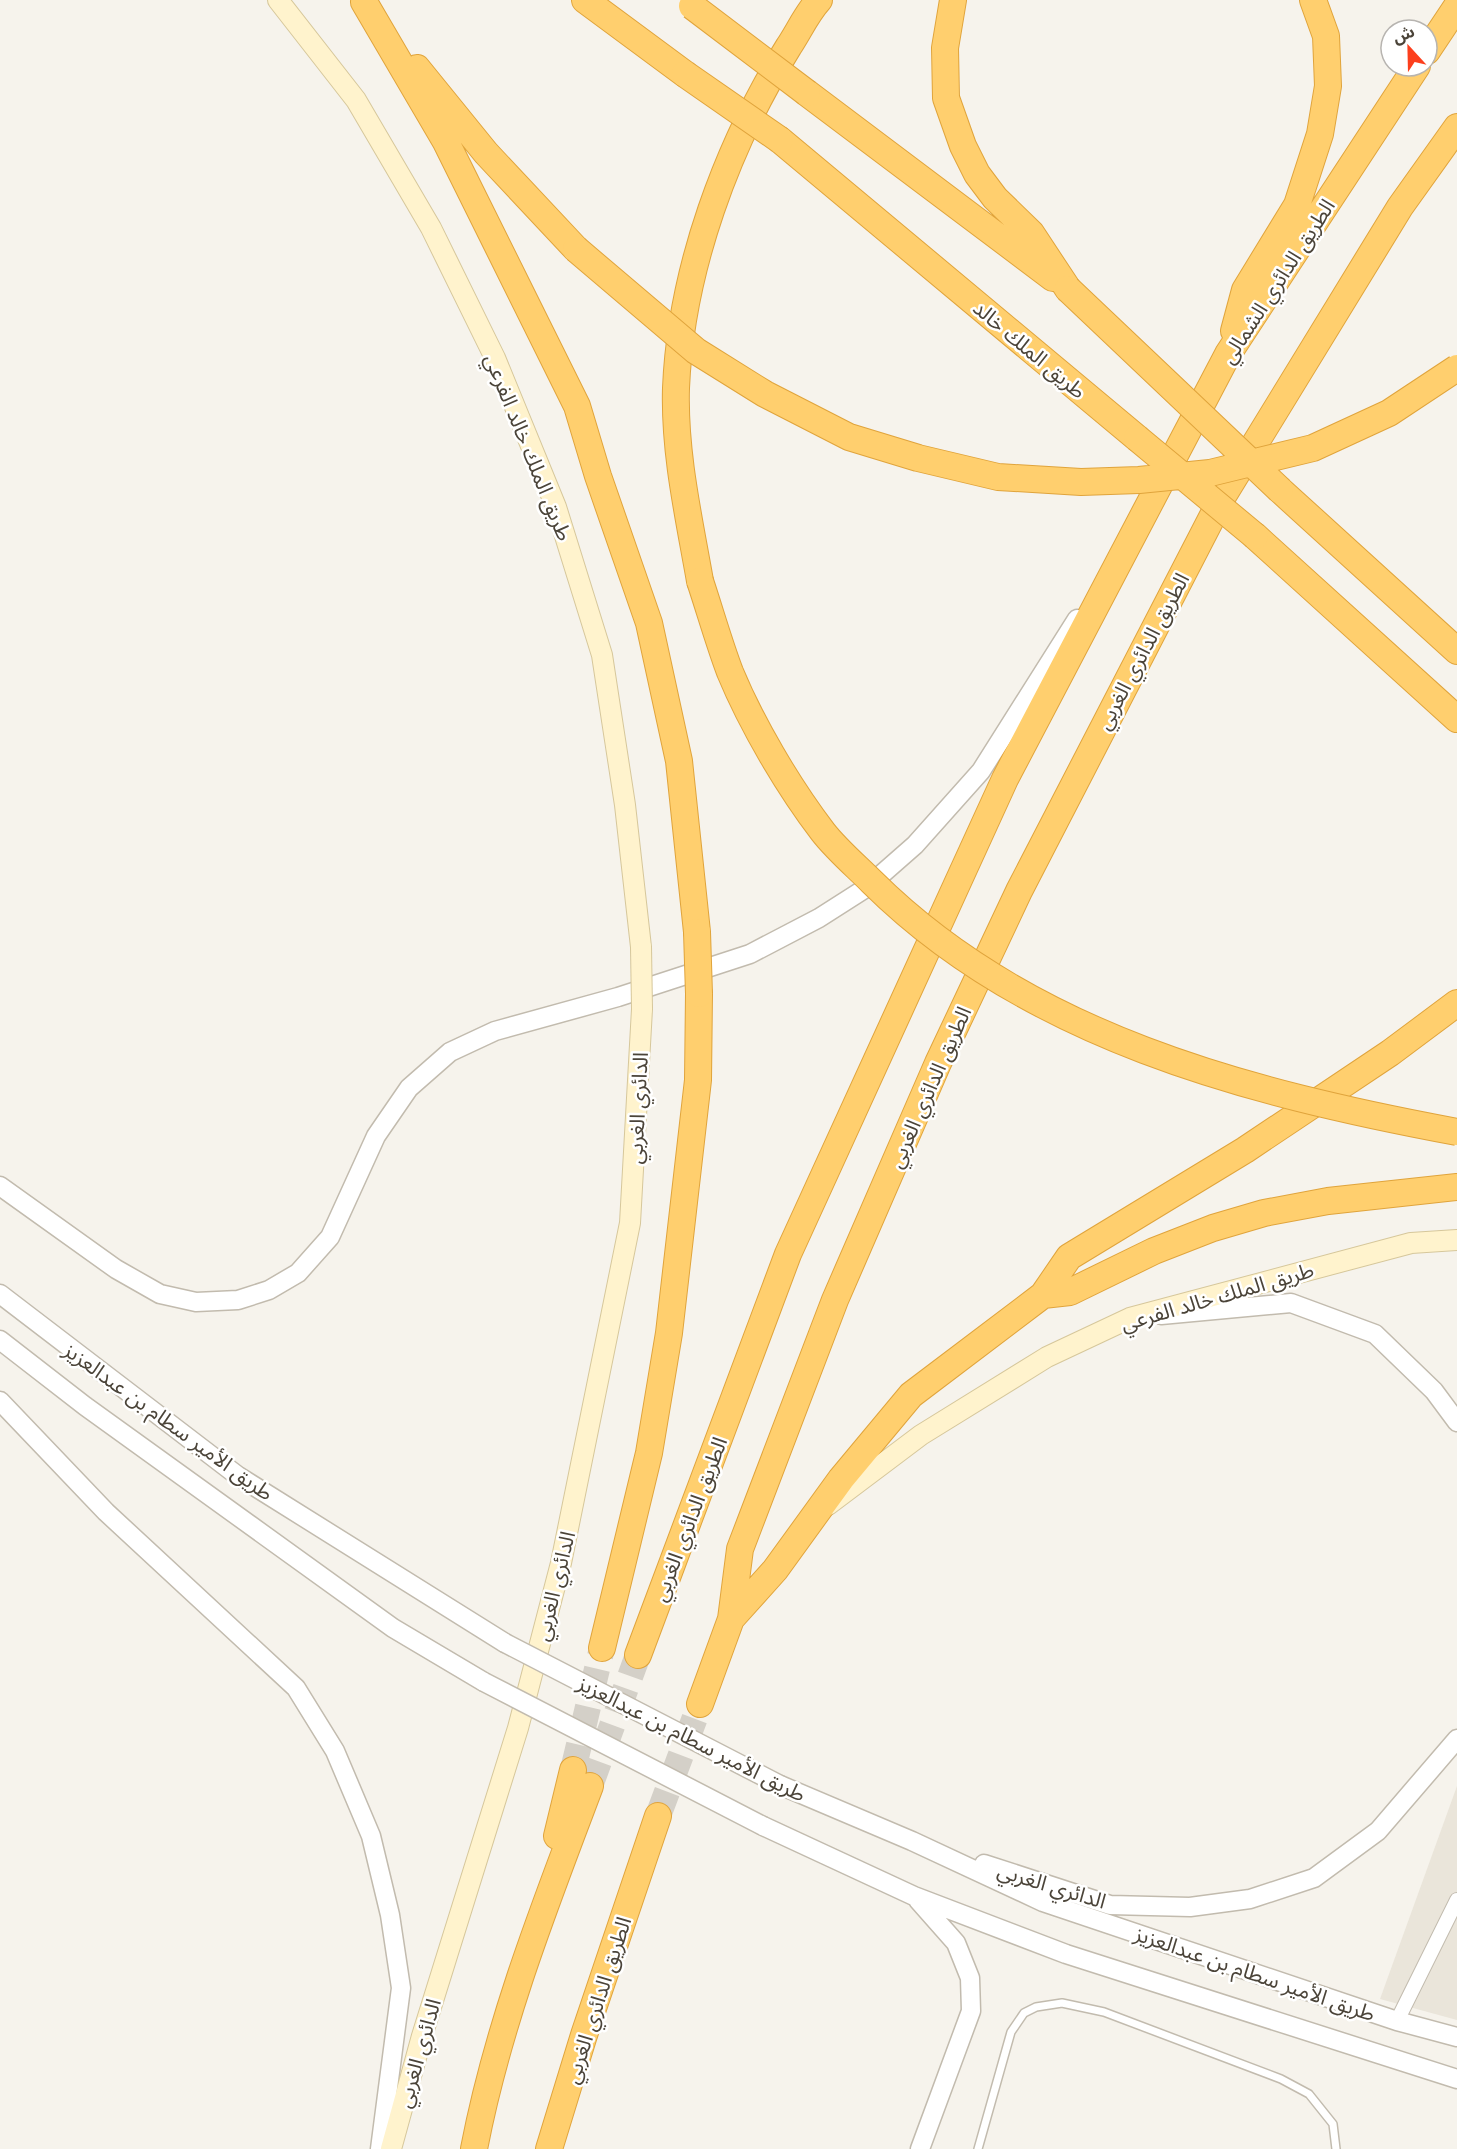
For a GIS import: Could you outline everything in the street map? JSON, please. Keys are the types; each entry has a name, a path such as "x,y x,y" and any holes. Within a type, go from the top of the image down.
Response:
{"highway":[{"name":"طريق الملك خالد","path":"585,0 780,140 1256,536 1457,719"},
{"path":"819,0 760,92 717,196 687,294 676,388 681,474 700,581 731,672 773,756 824,833 897,906 958,956 1028,999 1104,1033 1207,1072 1291,1097 1457,1132"},
{"path":"953,0 945,48 946,98 963,146 976,174 995,198 1031,233 1068,289"},
{"path":"1228,354 1245,290 1297,205 1320,134 1328,76 1326,36 1313,0"},
{"path":"363,1 486,153 576,249 696,351 765,394 849,437 918,458 998,477 1081,482 1139,480 1221,470 1313,448 1389,413 1457,368"},
{"name":"الطريق الدائري الغربي","path":"363,1 446,142 577,406 597,476 649,623 679,761 697,932 698,1080 669,1333 649,1453 602,1648"},
{"path":"688,3 1068,289 1280,490 1457,651"},
{"path":"1439,33 1457,6"},
{"name":"الطريق الدائري الشمالي","path":"1149,503 1228,354 1409,78"},
{"name":"الطريق الدائري الغربي","path":"700,1704 731,1619 740,1549 835,1300 938,1063 1063,801 1223,496 1400,207 1457,127"},
{"name":"الطريق الدائري الغربي","path":"638,1655 788,1254 1005,779 1149,503"},
{"path":"731,1619 775,1570 841,1479 910,1395 1043,1295 1069,1257 1245,1150 1390,1053 1457,1002"},
{"path":"1043,1295 1070,1292 1154,1251 1213,1228 1264,1213 1328,1201 1457,1187"},
{"path":"474,2149 485,2092 581,1778"},
{"name":"الطريق الدائري الغربي","path":"549,2149 584,2035 658,1816"}],"main road":[{"name":"طريق الملك خالد الفرعي","path":"278,0 356,100 430,228 495,358 556,507 602,655 625,805 641,947 642,1009"},
{"name":"الدائري الغربي","path":"392,2149 422,2036 518,1728 561,1563 630,1223 642,1009"},
{"name":"طريق الملك خالد الفرعي","path":"814,1516 921,1435 1047,1357 1130,1318 1411,1244 1457,1240"}],"street":[{"path":"0,1186 116,1269 160,1294 196,1302 238,1300 269,1290 298,1273 330,1237 376,1136 409,1088 450,1052 495,1031 618,997 750,954 819,918 866,888 915,845 981,771 1149,503"},
{"name":"طريق الأمير سطام بن عبدالعزيز","path":"0,1294 238,1476 505,1643 780,1785 912,1840 1042,1902 1397,2021 1457,2037"},
{"path":"1130,1318 1291,1303 1375,1334 1434,1391 1457,1422"},
{"name":"طريق الأمير سطام بن عبدالعزيز","path":"0,1340 85,1406 393,1628 484,1682 763,1826 914,1896 1066,1954 1457,2079"},
{"path":"0,1401 106,1512 296,1688 335,1752 371,1836 390,1915 401,1988 380,2149"},
{"name":"الدائري الغربي","path":"912,1840 1110,1905 1190,1907 1250,1899 1314,1878 1378,1831 1457,1738"},
{"path":"914,1896 956,1942 970,1978 971,2000 971,2011 920,2149"},
{"path":"1397,2021 1457,1900"}],"lane":[{"path":"978,2149 1011,2032 1024,2013 1036,2007 1062,2003 1104,2012 1281,2079 1300,2089 1309,2094 1333,2124 1336,2149"}],"shaded area":[{"path":"1457,1786 1457,2020 1380,1999"}],"tunnel":[{"path":"573,1770 602,1648"},
{"path":"590,1786 638,1655"},
{"path":"658,1816 700,1704"}]}
